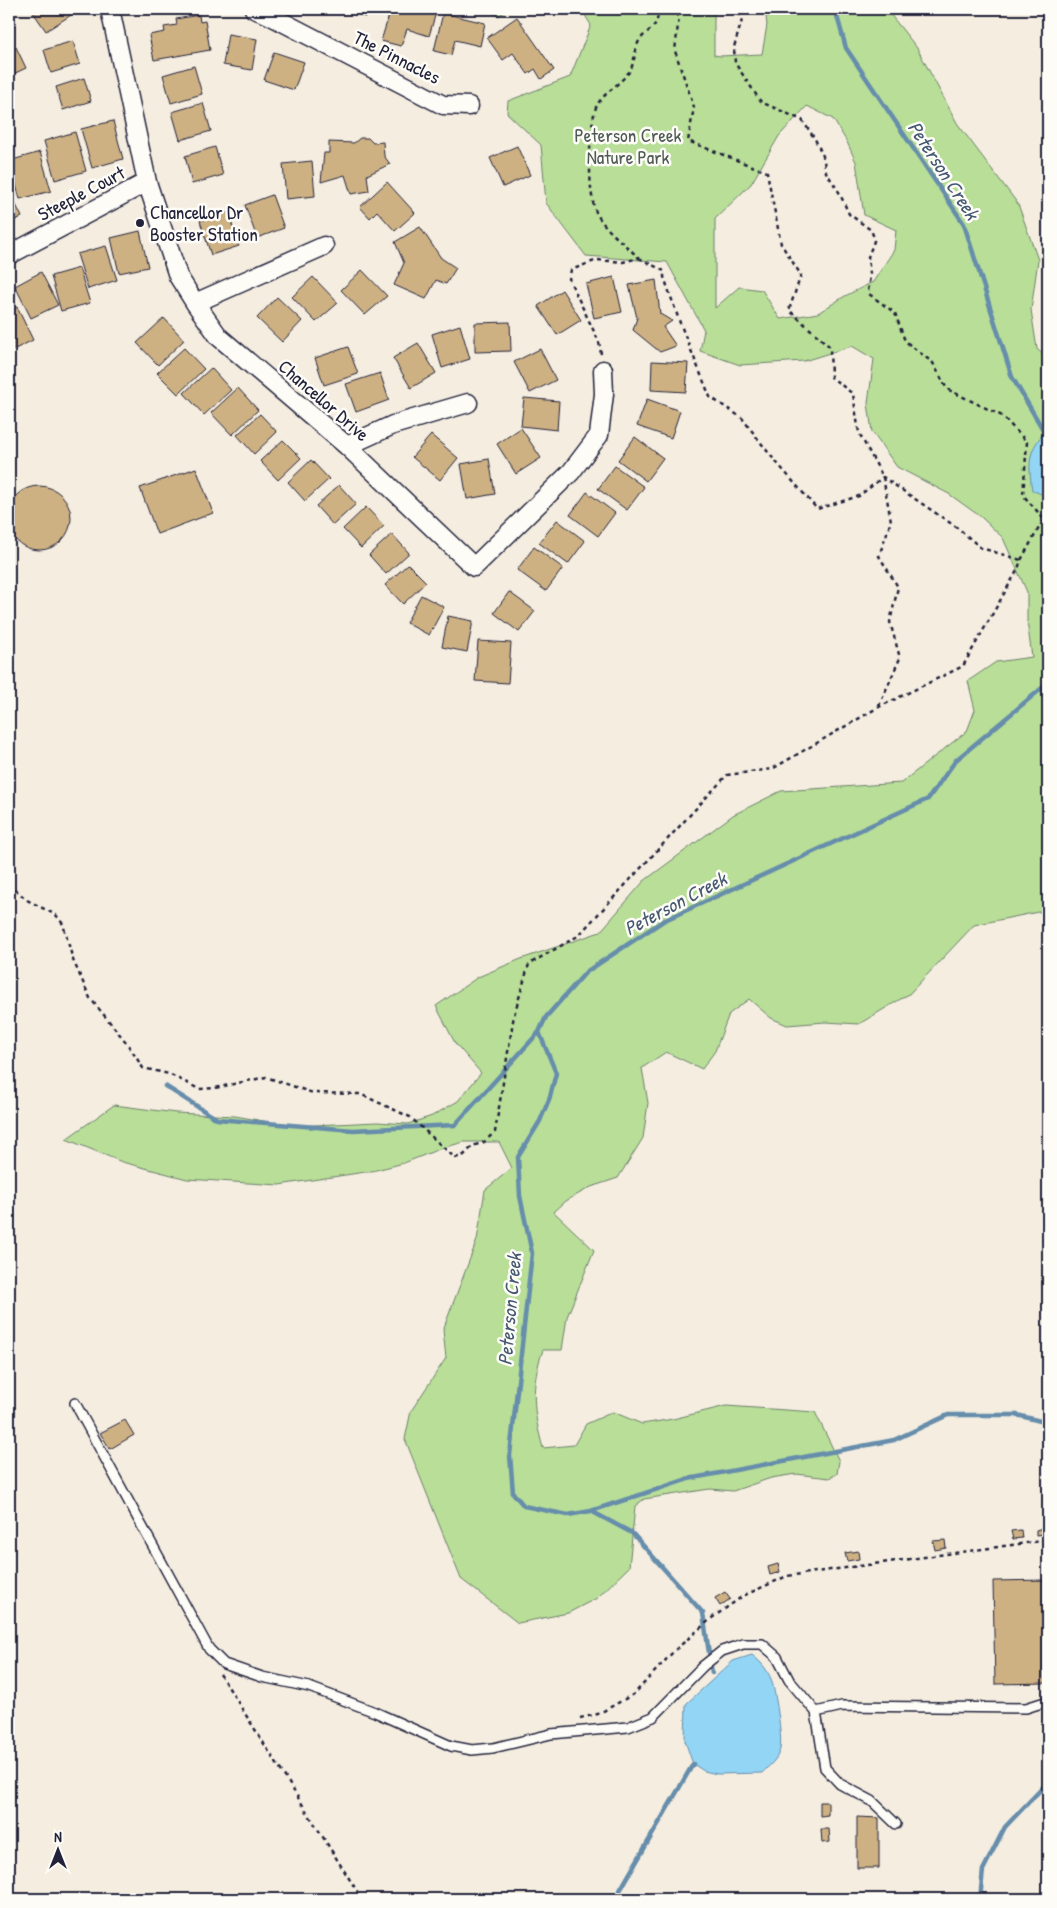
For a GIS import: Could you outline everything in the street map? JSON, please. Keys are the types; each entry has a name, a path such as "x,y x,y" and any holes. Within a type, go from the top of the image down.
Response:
{"street":[{"name":"Chancellor Drive","path":"110,9 147,182 178,276 195,303 219,337 347,446 474,567 571,472 599,435 604,394 603,370"},
{"name":"The Pinnacles","path":"254,9 443,105 469,106"},
{"name":"Steeple Court","path":"9,255 147,182"},
{"path":"195,303 324,246"},
{"path":"347,446 393,425 468,403"}],"lane":[{"path":"76,1403 209,1649 224,1664 262,1677 309,1687 375,1712 451,1746 472,1750 493,1748 551,1734 628,1727 653,1717 703,1666 722,1651 743,1644 762,1644 778,1657 789,1680 816,1712 824,1768 840,1784 872,1801 896,1824"},
{"path":"816,1712 842,1706 1026,1708 1048,1700"}],"path":[{"path":"658,9 654,28 638,44 634,62 629,72 597,105 591,129 590,157 595,212 603,224 639,258 664,270 664,277 680,323 710,397 742,418 771,456 818,509 859,496 883,477"},
{"path":"669,9 679,16 675,51 694,107 688,141 767,172 781,244 801,275 789,310 830,347 832,377 853,394 859,433 883,477 891,521 879,556 898,587 890,622 900,658 877,708"},
{"path":"9,884 27,900 56,916 62,924 73,960 90,998 126,1042 144,1068 169,1074 199,1089 215,1088 266,1077 313,1093 360,1094 410,1117 454,1158 464,1155 473,1146 484,1142 495,1132 514,1014 529,964 578,936 727,775 772,769 877,708 963,666 1044,519 1023,495 1027,442 1002,416 947,389 934,363 905,341 895,313 869,294 870,266 868,257 874,240 871,230 849,214 839,192 826,172 823,156 815,139 802,120 761,102 735,63 734,47 742,20 738,9"},
{"path":"603,370 599,342 569,279 571,270 597,260 622,262 639,258"},
{"path":"883,477 958,528 981,548 1021,560"},
{"path":"579,1719 598,1714 634,1694 675,1650 712,1618 743,1596 787,1576 1048,1540"},
{"path":"209,1649 224,1683 362,1899"}],"green space":[{"path":"483,9 510,9 498,16"},
{"name":"Peterson Creek Nature Park","path":"581,9 714,9 714,55 762,54 767,25 765,9 886,9 917,48 957,123 1018,204 1038,260 1031,310 1037,349 1048,359 1048,910 974,925 909,994 859,1024 825,1022 787,1025 771,1018 749,999 729,1014 715,1051 702,1069 666,1052 642,1068 648,1103 643,1138 618,1178 591,1187 566,1201 554,1212 594,1250 567,1317 562,1350 543,1350 539,1363 534,1399 543,1448 574,1445 586,1424 613,1412 642,1424 673,1419 726,1406 815,1412 839,1461 837,1474 829,1478 796,1474 771,1478 733,1491 710,1489 644,1499 635,1506 629,1567 597,1598 568,1613 518,1623 461,1579 405,1439 411,1411 446,1358 443,1330 477,1240 485,1190 512,1168 499,1142 464,1142 442,1148 404,1163 372,1171 279,1185 187,1179 122,1162 66,1139 114,1105 176,1113 235,1116 293,1126 377,1122 408,1124 432,1116 458,1101 481,1073 455,1043 436,1006 478,977 521,959 600,932 644,881 733,815 781,791 901,783 967,731 975,710 968,681 996,662 1032,657 1027,621 1027,592 1003,538 981,517 949,494 897,467 872,432 868,403 874,359 852,346 804,361 740,365 700,351 704,330 667,262 586,256 546,203 541,145 507,113 508,101 570,77 591,25","holes":["807,106 833,119 856,162 864,215 896,230 894,250 873,282 845,296 818,313 780,319 762,290 739,287 715,308 715,219 751,184 779,136"]}],"water":[{"path":"1048,428 1048,497 1032,490 1030,463 1036,443"},
{"path":"752,1655 766,1669 773,1684 780,1725 781,1743 779,1753 762,1773 717,1774 704,1771 693,1764 685,1741 686,1704 733,1661"}],"building":[{"path":"37,9 67,9 71,15 46,31 33,12"},
{"path":"345,9 369,9 365,17"},
{"path":"391,9 437,9 429,36 407,29 401,46 381,41"},
{"path":"443,13 485,23 480,46 455,40 451,55 434,51"},
{"path":"199,15 200,22 205,21 210,50 154,60 149,35 165,32 164,27 177,25 176,19"},
{"path":"517,17 554,70 541,79 535,69 528,74 513,53 503,60 487,38"},
{"path":"228,34 257,39 252,70 223,65"},
{"path":"73,41 80,64 51,73 44,50"},
{"path":"16,47 26,68 9,76 9,50"},
{"path":"274,52 304,62 294,90 264,80"},
{"path":"194,66 202,94 171,103 163,75"},
{"path":"84,78 91,101 63,110 56,87"},
{"path":"203,103 211,131 180,140 172,112"},
{"path":"113,121 123,159 92,168 81,129"},
{"path":"75,132 86,171 55,180 44,141"},
{"path":"360,138 368,138 373,143 383,142 384,156 390,164 367,175 369,191 351,194 345,175 321,182 324,153 329,153 329,142 354,143"},
{"path":"517,146 530,175 503,187 490,158"},
{"path":"215,147 223,175 192,184 185,156"},
{"path":"40,152 51,191 20,199 9,161"},
{"path":"312,161 315,196 286,199 283,164"},
{"path":"387,182 415,213 395,231 377,211 370,218 360,207"},
{"path":"9,191 22,217 9,223"},
{"path":"272,195 284,228 257,238 245,205"},
{"path":"228,212 239,246 211,255 200,221"},
{"path":"420,227 441,258 456,268 446,284 436,280 426,299 394,285 404,263 395,242"},
{"path":"140,231 148,267 119,273 111,238"},
{"path":"106,246 117,280 88,289 77,254"},
{"path":"79,268 90,303 61,311 51,276"},
{"path":"362,270 387,296 365,315 341,290"},
{"path":"41,272 58,305 31,318 15,286"},
{"path":"313,277 338,303 316,322 292,297"},
{"path":"614,277 622,312 594,318 586,284"},
{"path":"656,280 660,314 672,321 663,327 676,346 660,352 633,330 637,318 629,285"},
{"path":"562,290 581,320 557,335 538,306"},
{"path":"277,297 302,321 282,342 257,318"},
{"path":"17,307 33,340 9,352 9,311"},
{"path":"164,318 184,340 158,365 137,343"},
{"path":"510,322 511,351 475,352 475,323"},
{"path":"460,325 470,359 442,368 432,334"},
{"path":"418,343 436,373 411,388 393,358"},
{"path":"348,347 358,374 324,385 315,358"},
{"path":"184,348 204,369 178,394 157,373"},
{"path":"540,349 556,380 530,393 514,362"},
{"path":"652,361 688,363 686,392 651,390"},
{"path":"211,368 231,390 204,415 184,393"},
{"path":"380,373 389,400 356,412 346,384"},
{"path":"238,388 258,410 232,435 211,413"},
{"path":"524,398 559,401 557,430 521,426"},
{"path":"647,399 680,411 671,438 637,426"},
{"path":"260,414 277,432 254,454 237,435"},
{"path":"521,428 541,458 516,474 497,444"},
{"path":"431,435 458,458 440,480 412,457"},
{"path":"635,437 663,458 646,481 618,460"},
{"path":"283,440 301,458 278,480 260,461"},
{"path":"489,459 495,494 467,499 461,464"},
{"path":"311,460 329,479 305,501 288,482"},
{"path":"615,466 644,487 627,510 598,489"},
{"path":"196,468 213,513 157,534 140,488"},
{"path":"339,485 356,504 333,525 316,506"},
{"path":"33,486 45,486 62,495 69,506 71,518 69,530 62,541 45,550 33,550 21,545 12,536 7,524 7,512 12,500 21,491"},
{"path":"587,492 615,513 598,536 570,515"},
{"path":"366,507 384,526 361,548 343,529"},
{"path":"557,520 585,541 568,564 539,543"},
{"path":"392,534 409,553 386,574 369,555"},
{"path":"534,547 563,568 546,591 517,570"},
{"path":"408,564 426,582 403,604 385,585"},
{"path":"509,592 535,611 519,632 494,613"},
{"path":"421,595 444,607 429,635 406,623"},
{"path":"448,616 473,621 467,652 442,647"},
{"path":"478,641 511,643 508,683 475,681"},
{"path":"125,1420 134,1435 110,1449 100,1433"},
{"path":"1043,1528 1044,1534 1036,1535 1036,1530"},
{"path":"1021,1530 1022,1538 1013,1539 1011,1531"},
{"path":"945,1540 946,1548 935,1550 933,1541"},
{"path":"858,1551 859,1559 847,1561 845,1553"},
{"path":"778,1564 780,1572 770,1575 768,1567"},
{"path":"1048,1580 1048,1683 995,1684 993,1581"},
{"path":"725,1592 730,1599 720,1606 715,1598"},
{"path":"820,1802 828,1802 828,1815 820,1816"},
{"path":"857,1817 879,1818 879,1868 857,1868"},
{"path":"821,1829 829,1829 830,1842 822,1843"}],"waterway":[{"name":"Peterson Creek","path":"835,9 846,48 964,224 1012,377 1048,438"},
{"name":"Peterson Creek","path":"165,1086 217,1119 353,1130 455,1125 539,1032 546,1017 586,972 663,921 928,799 956,760 1048,683"},
{"name":"Peterson Creek","path":"539,1032 556,1073 550,1097 540,1121 518,1157 520,1196 532,1253 510,1455 513,1493 524,1506 568,1515 591,1511 688,1479 894,1440 948,1415 1017,1415 1048,1423"},
{"path":"591,1511 632,1533 703,1613 712,1673"},
{"path":"615,1899 693,1764"},
{"name":"Peterson Creek","path":"980,1899 983,1870 1005,1827 1048,1782"}],"place":[{"name":"Chancellor Dr Booster Station","path":"140,223"}]}
